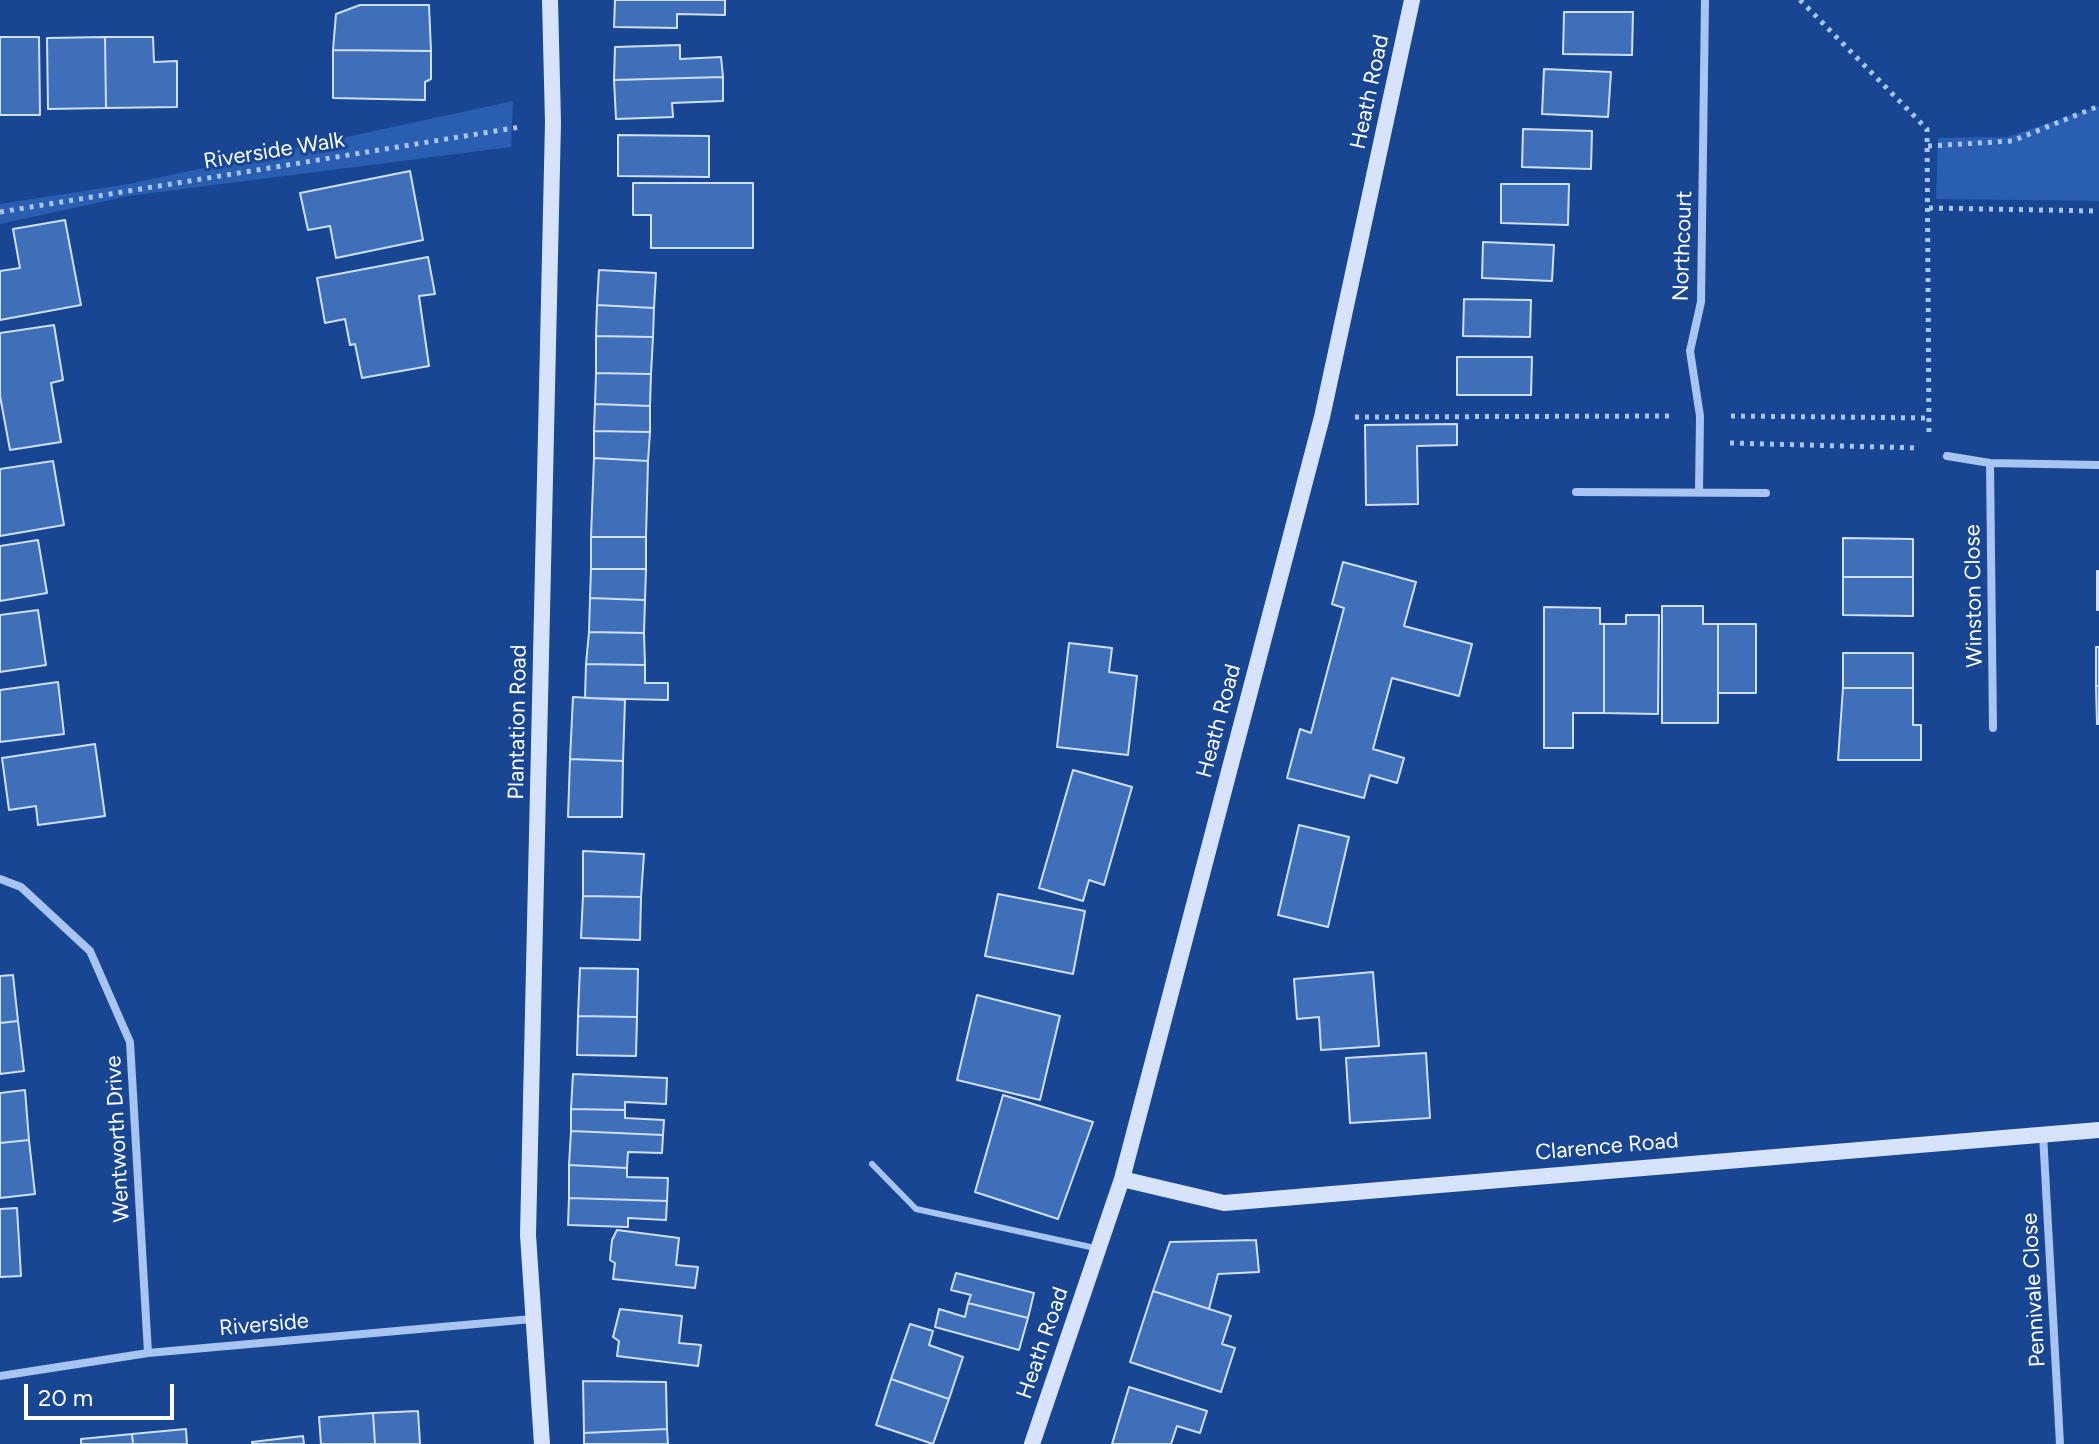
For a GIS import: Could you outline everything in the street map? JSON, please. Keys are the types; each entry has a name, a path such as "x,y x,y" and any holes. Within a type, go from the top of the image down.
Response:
{"street":[{"name":"Plantation Road","path":"542,1444 532,1319 529,1219 553,122 550,0"},
{"name":"Heath Road","path":"1032,1444 1122,1179 1322,417 1412,0"},
{"name":"Northcourt","path":"1699,492 1700,416 1690,351 1701,302 1705,0"},
{"path":"1947,456 1990,463 2099,465"},
{"name":"Winston Close","path":"1990,463 1993,728"},
{"path":"1576,492 1766,493"},
{"name":"Wentworth Drive","path":"0,879 21,887 90,951 130,1042 148,1353"},
{"name":"Clarence Road","path":"1122,1179 1224,1203 2099,1130"},
{"name":"Pennivale Close","path":"2043,1133 2060,1444"},
{"name":"Riverside","path":"0,1376 148,1353 532,1319"}],"lane":[{"path":"872,1164 916,1209 1099,1249"}],"path":[{"path":"1800,0 1927,129 1929,436 1947,456"},
{"path":"1928,146 2012,141 2099,106"},
{"name":"Riverside Walk","path":"0,212 553,122"},
{"path":"1929,208 2099,211"},
{"path":"1700,416 1723,441 1737,446 1918,448 1947,456"},
{"path":"1322,417 1929,418"}],"shaded area":[{"path":"513,101 511,147 128,196 0,224 0,204 129,184"},
{"path":"2099,106 2099,201 1936,199 1938,138 2007,137"}],"building":[{"path":"615,0 725,0 725,15 677,14 677,28 614,27"},
{"path":"360,5 429,5 431,51 333,50 336,14"},
{"path":"1564,12 1633,12 1632,55 1563,54"},
{"path":"0,37 39,37 40,115 0,115"},
{"path":"105,37 106,108 48,109 47,38"},
{"path":"105,37 153,37 154,62 177,61 177,107 106,108"},
{"path":"680,45 680,59 721,57 723,77 614,80 615,47"},
{"path":"333,50 431,51 431,79 425,82 425,100 333,98"},
{"path":"1544,69 1611,72 1608,117 1542,114"},
{"path":"723,77 723,101 672,103 673,117 616,119 614,80"},
{"path":"1523,129 1592,131 1591,169 1522,167"},
{"path":"618,135 709,136 709,177 618,176"},
{"path":"410,171 423,240 336,258 330,226 308,230 300,193"},
{"path":"633,183 753,183 753,248 651,248 651,215 633,215"},
{"path":"1501,184 1569,184 1568,225 1501,223"},
{"path":"65,220 81,305 0,320 0,271 20,268 13,229"},
{"path":"1483,242 1554,245 1552,281 1482,278"},
{"path":"428,257 435,294 419,296 429,366 362,378 355,344 350,345 345,319 325,323 317,278"},
{"path":"599,270 656,273 654,308 597,305"},
{"path":"1464,299 1531,300 1530,337 1463,336"},
{"path":"597,305 654,308 653,337 596,336"},
{"path":"54,325 63,380 51,383 61,442 10,450 0,396 0,333"},
{"path":"596,336 653,337 651,374 596,373"},
{"path":"1457,357 1532,357 1531,395 1457,395"},
{"path":"596,373 651,374 650,406 595,404"},
{"path":"595,404 650,406 650,432 594,431"},
{"path":"1457,424 1457,445 1417,446 1418,504 1366,505 1365,425"},
{"path":"594,431 650,432 648,461 594,458"},
{"path":"594,458 648,461 646,537 591,537"},
{"path":"53,461 64,525 0,536 0,469"},
{"path":"591,537 646,537 646,569 591,569"},
{"path":"1843,538 1913,539 1913,577 1843,577"},
{"path":"38,540 47,593 0,601 0,546"},
{"path":"1343,562 1416,582 1404,626 1472,644 1459,696 1392,678 1373,749 1404,758 1397,783 1370,775 1364,798 1287,778 1300,729 1311,733 1344,608 1332,604"},
{"path":"591,569 646,569 645,600 590,598"},
{"path":"2099,571 2099,610 2097,610"},
{"path":"1843,577 1913,577 1913,616 1843,615"},
{"path":"590,598 645,600 644,633 589,632"},
{"path":"1662,606 1703,606 1703,624 1718,624 1718,723 1662,723"},
{"path":"1544,607 1600,608 1600,624 1604,624 1604,713 1573,713 1573,748 1544,748"},
{"path":"38,610 46,665 0,672 0,615"},
{"path":"1626,615 1659,615 1658,714 1604,713 1604,624 1626,624"},
{"path":"1718,624 1756,624 1756,693 1718,693"},
{"path":"589,632 644,633 645,665 586,664"},
{"path":"1069,643 1112,648 1109,672 1137,676 1128,755 1057,747"},
{"path":"2096,647 2099,647 2099,686 2096,686"},
{"path":"1843,653 1913,653 1913,688 1843,688"},
{"path":"586,664 645,665 645,683 668,683 668,700 585,698"},
{"path":"58,682 64,734 0,742 0,690"},
{"path":"2096,686 2099,686 2099,724 2097,724"},
{"path":"1843,688 1913,688 1913,725 1921,725 1921,760 1838,760"},
{"path":"573,697 625,700 623,761 570,759"},
{"path":"95,744 105,816 38,825 36,806 9,810 2,758"},
{"path":"570,759 623,761 622,817 568,817"},
{"path":"1073,770 1132,787 1104,885 1089,880 1083,901 1039,888"},
{"path":"1299,825 1349,837 1328,927 1278,915"},
{"path":"583,851 644,854 641,897 583,896"},
{"path":"998,894 1085,911 1073,974 985,956"},
{"path":"583,896 641,897 640,940 581,938"},
{"path":"580,968 638,969 637,1017 578,1016"},
{"path":"1373,972 1379,1046 1321,1050 1319,1017 1297,1019 1294,979"},
{"path":"13,975 18,1021 0,1023 0,976"},
{"path":"977,995 1060,1016 1040,1100 957,1080"},
{"path":"578,1016 637,1017 636,1056 577,1055"},
{"path":"18,1021 24,1071 0,1074 0,1023"},
{"path":"1426,1053 1430,1118 1350,1123 1346,1058"},
{"path":"573,1074 667,1078 666,1104 625,1102 625,1110 571,1109"},
{"path":"25,1090 29,1140 0,1143 0,1093"},
{"path":"1003,1095 1093,1122 1058,1219 975,1192"},
{"path":"571,1109 625,1110 625,1118 664,1120 663,1135 571,1131"},
{"path":"571,1131 663,1135 662,1153 628,1152 627,1168 569,1165"},
{"path":"29,1140 35,1194 0,1198 0,1143"},
{"path":"569,1165 627,1168 627,1177 668,1178 667,1201 569,1198"},
{"path":"569,1198 667,1201 666,1220 628,1218 628,1227 568,1225"},
{"path":"17,1208 21,1276 0,1277 0,1209"},
{"path":"617,1230 679,1238 676,1265 698,1267 695,1288 613,1279 615,1263 610,1260 612,1240"},
{"path":"1256,1240 1259,1272 1218,1274 1209,1309 1153,1291 1170,1242"},
{"path":"956,1273 1034,1293 1028,1318 968,1303 971,1295 951,1290"},
{"path":"1153,1291 1231,1316 1222,1344 1235,1348 1221,1392 1130,1362"},
{"path":"968,1303 1028,1318 1019,1350 935,1327 939,1309 965,1317"},
{"path":"620,1309 682,1316 679,1343 701,1345 698,1366 617,1356 619,1341 613,1337"},
{"path":"910,1324 933,1331 929,1345 963,1357 949,1399 891,1379"},
{"path":"891,1379 949,1399 933,1444 876,1425"},
{"path":"583,1381 666,1382 667,1429 584,1433"},
{"path":"1129,1387 1207,1411 1200,1433 1177,1426 1171,1444 1112,1444"},
{"path":"418,1411 420,1444 375,1444 373,1413"},
{"path":"373,1413 375,1444 321,1444 319,1417"},
{"path":"186,1429 187,1444 133,1444 132,1434"},
{"path":"667,1429 668,1444 584,1444 584,1433"},
{"path":"132,1434 133,1444 81,1444 81,1439"},
{"path":"303,1436 304,1444 252,1444 252,1442"}]}
